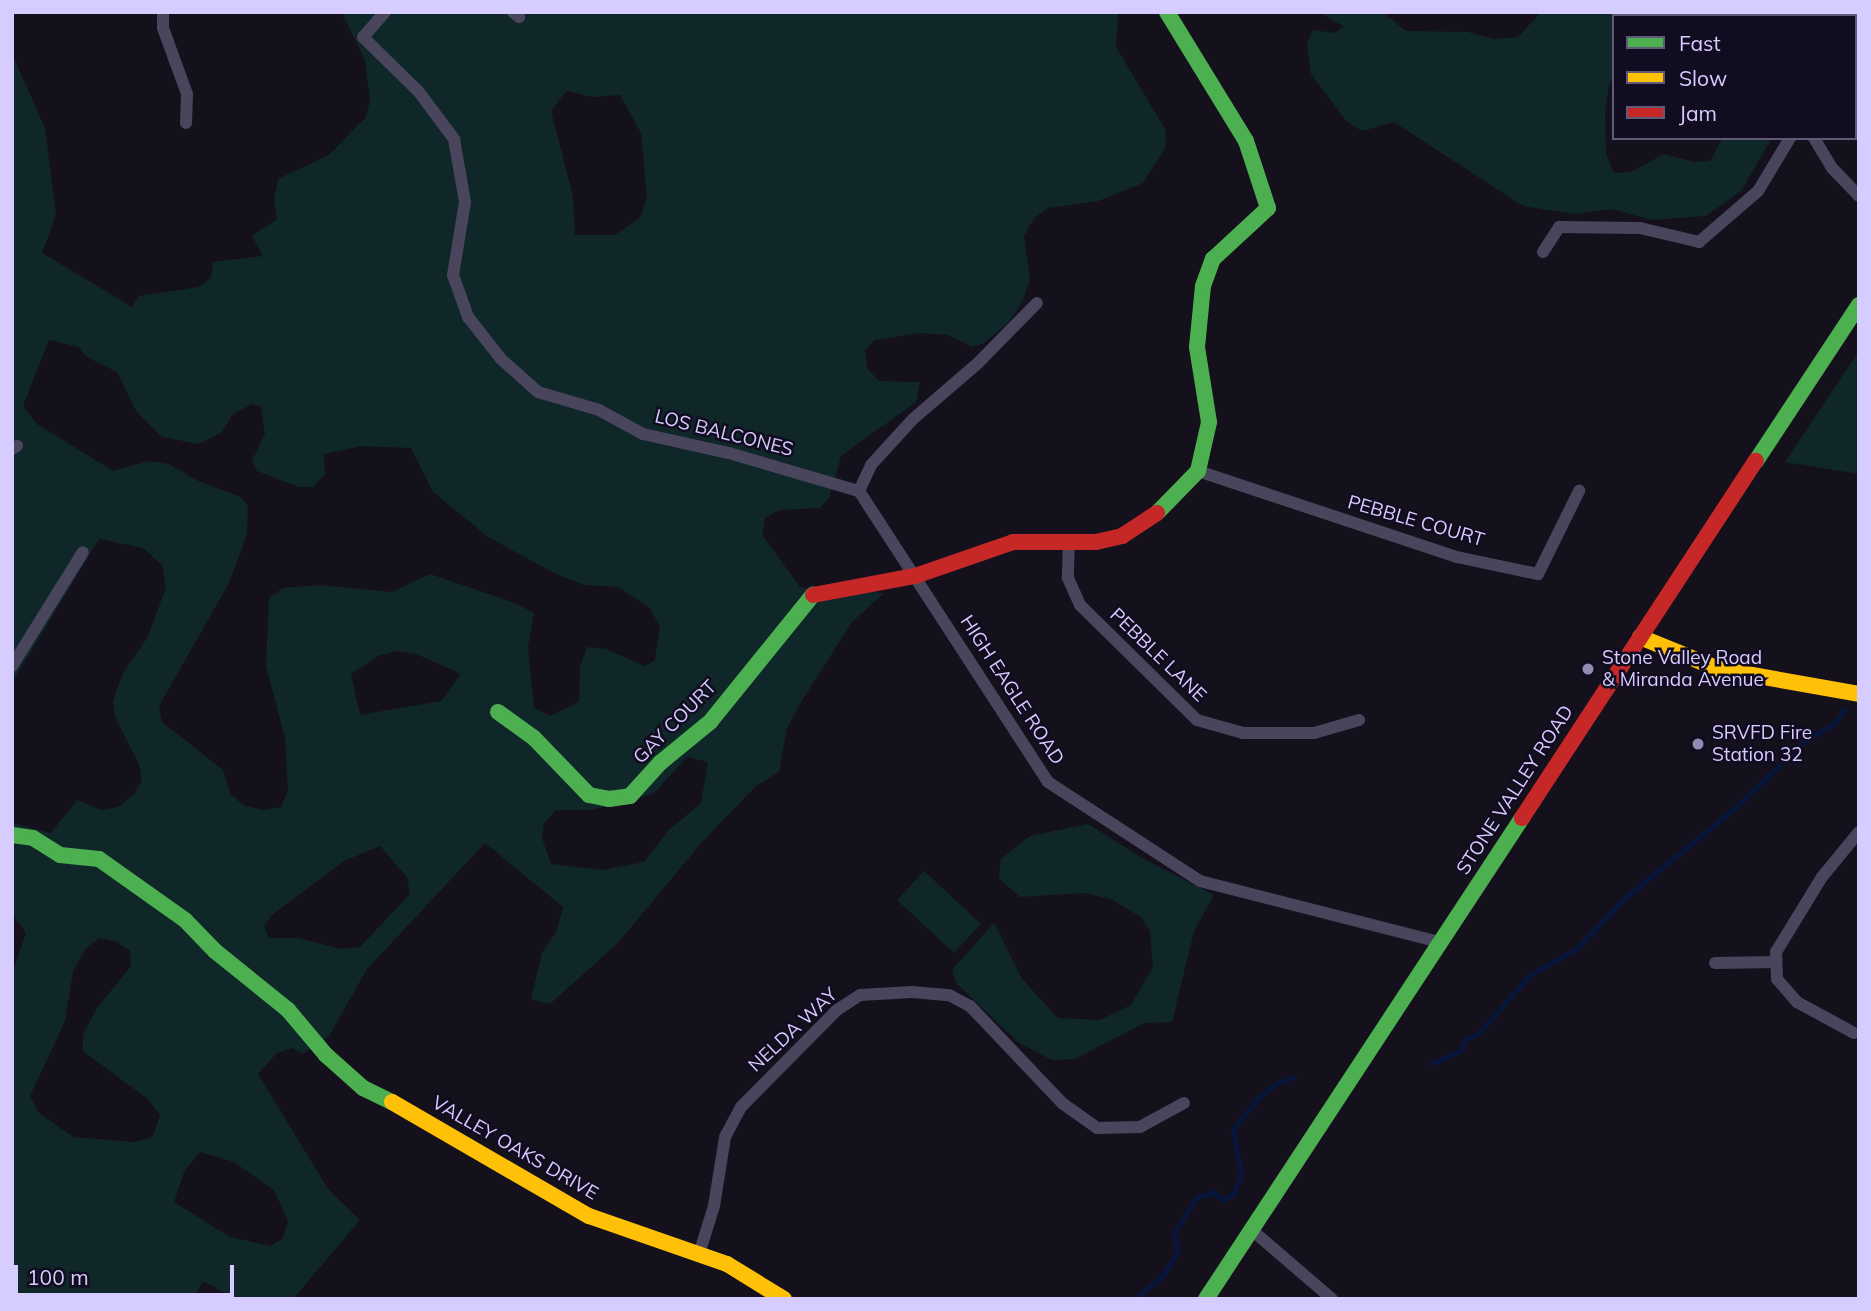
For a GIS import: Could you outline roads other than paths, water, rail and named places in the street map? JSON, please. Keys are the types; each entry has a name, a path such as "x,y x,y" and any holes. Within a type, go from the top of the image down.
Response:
{"street":[{"path":"163,12 163,28 187,94 186,122"},
{"name":"LOS BALCONES","path":"385,12 363,37 419,92 454,139 466,202 453,275 468,317 501,359 538,392 599,410 643,434 741,456 859,491"},
{"path":"1167,12 1246,141 1268,208 1213,259 1203,286 1197,347 1209,422 1198,471"},
{"path":"1543,252 1559,227 1640,228 1699,242 1758,191 1789,140"},
{"path":"1815,140 1832,168 1859,196"},
{"path":"859,491 871,465 913,419 978,363 1037,303"},
{"name":"STONE VALLEY ROAD","path":"1206,1299 1254,1231 1440,942 1859,305"},
{"name":"PEBBLE COURT","path":"1198,471 1457,557 1538,574 1579,491"},
{"name":"GAY COURT","path":"498,712 534,738 589,795 609,799 630,796 660,763 710,722 816,592 915,576 1013,542 1109,539 1143,526 1198,471"},
{"name":"HIGH EAGLE ROAD","path":"859,491 1048,782 1090,813 1200,881 1440,942"},
{"name":"PEBBLE LANE","path":"1069,542 1068,578 1080,605 1197,720 1255,733 1314,733 1359,720"},
{"path":"12,666 83,552"},
{"path":"1640,637 1719,669 1859,694"},
{"path":"1854,1033 1797,1002 1777,979 1776,952 1822,877 1859,832"},
{"name":"VALLEY OAKS DRIVE","path":"12,835 33,838 60,855 99,859 185,920 215,951 288,1010 326,1055 363,1088 426,1119 589,1216 699,1254 760,1281 784,1299"},
{"path":"1715,963 1776,962"},
{"name":"NELDA WAY","path":"699,1254 714,1206 725,1137 741,1107 837,1010 860,995 912,992 949,995 970,1006 1062,1103 1097,1128 1140,1127 1184,1103"},
{"path":"1254,1231 1332,1299"}],"waterway":[{"path":"1433,1063 1460,1051 1466,1039 1478,1034 1530,975 1576,949 1625,898 1736,807 1805,741 1835,723 1845,709"},
{"path":"1136,1299 1164,1274 1178,1251 1174,1233 1197,1197 1214,1192 1223,1200 1234,1193 1241,1174 1233,1130 1257,1099 1275,1084 1294,1077"}],"place":[{"name":"Stone Valley Road & Miranda Avenue","path":"1588,669"},
{"name":"SRVFD Fire Station 32","path":"1698,744"}]}
